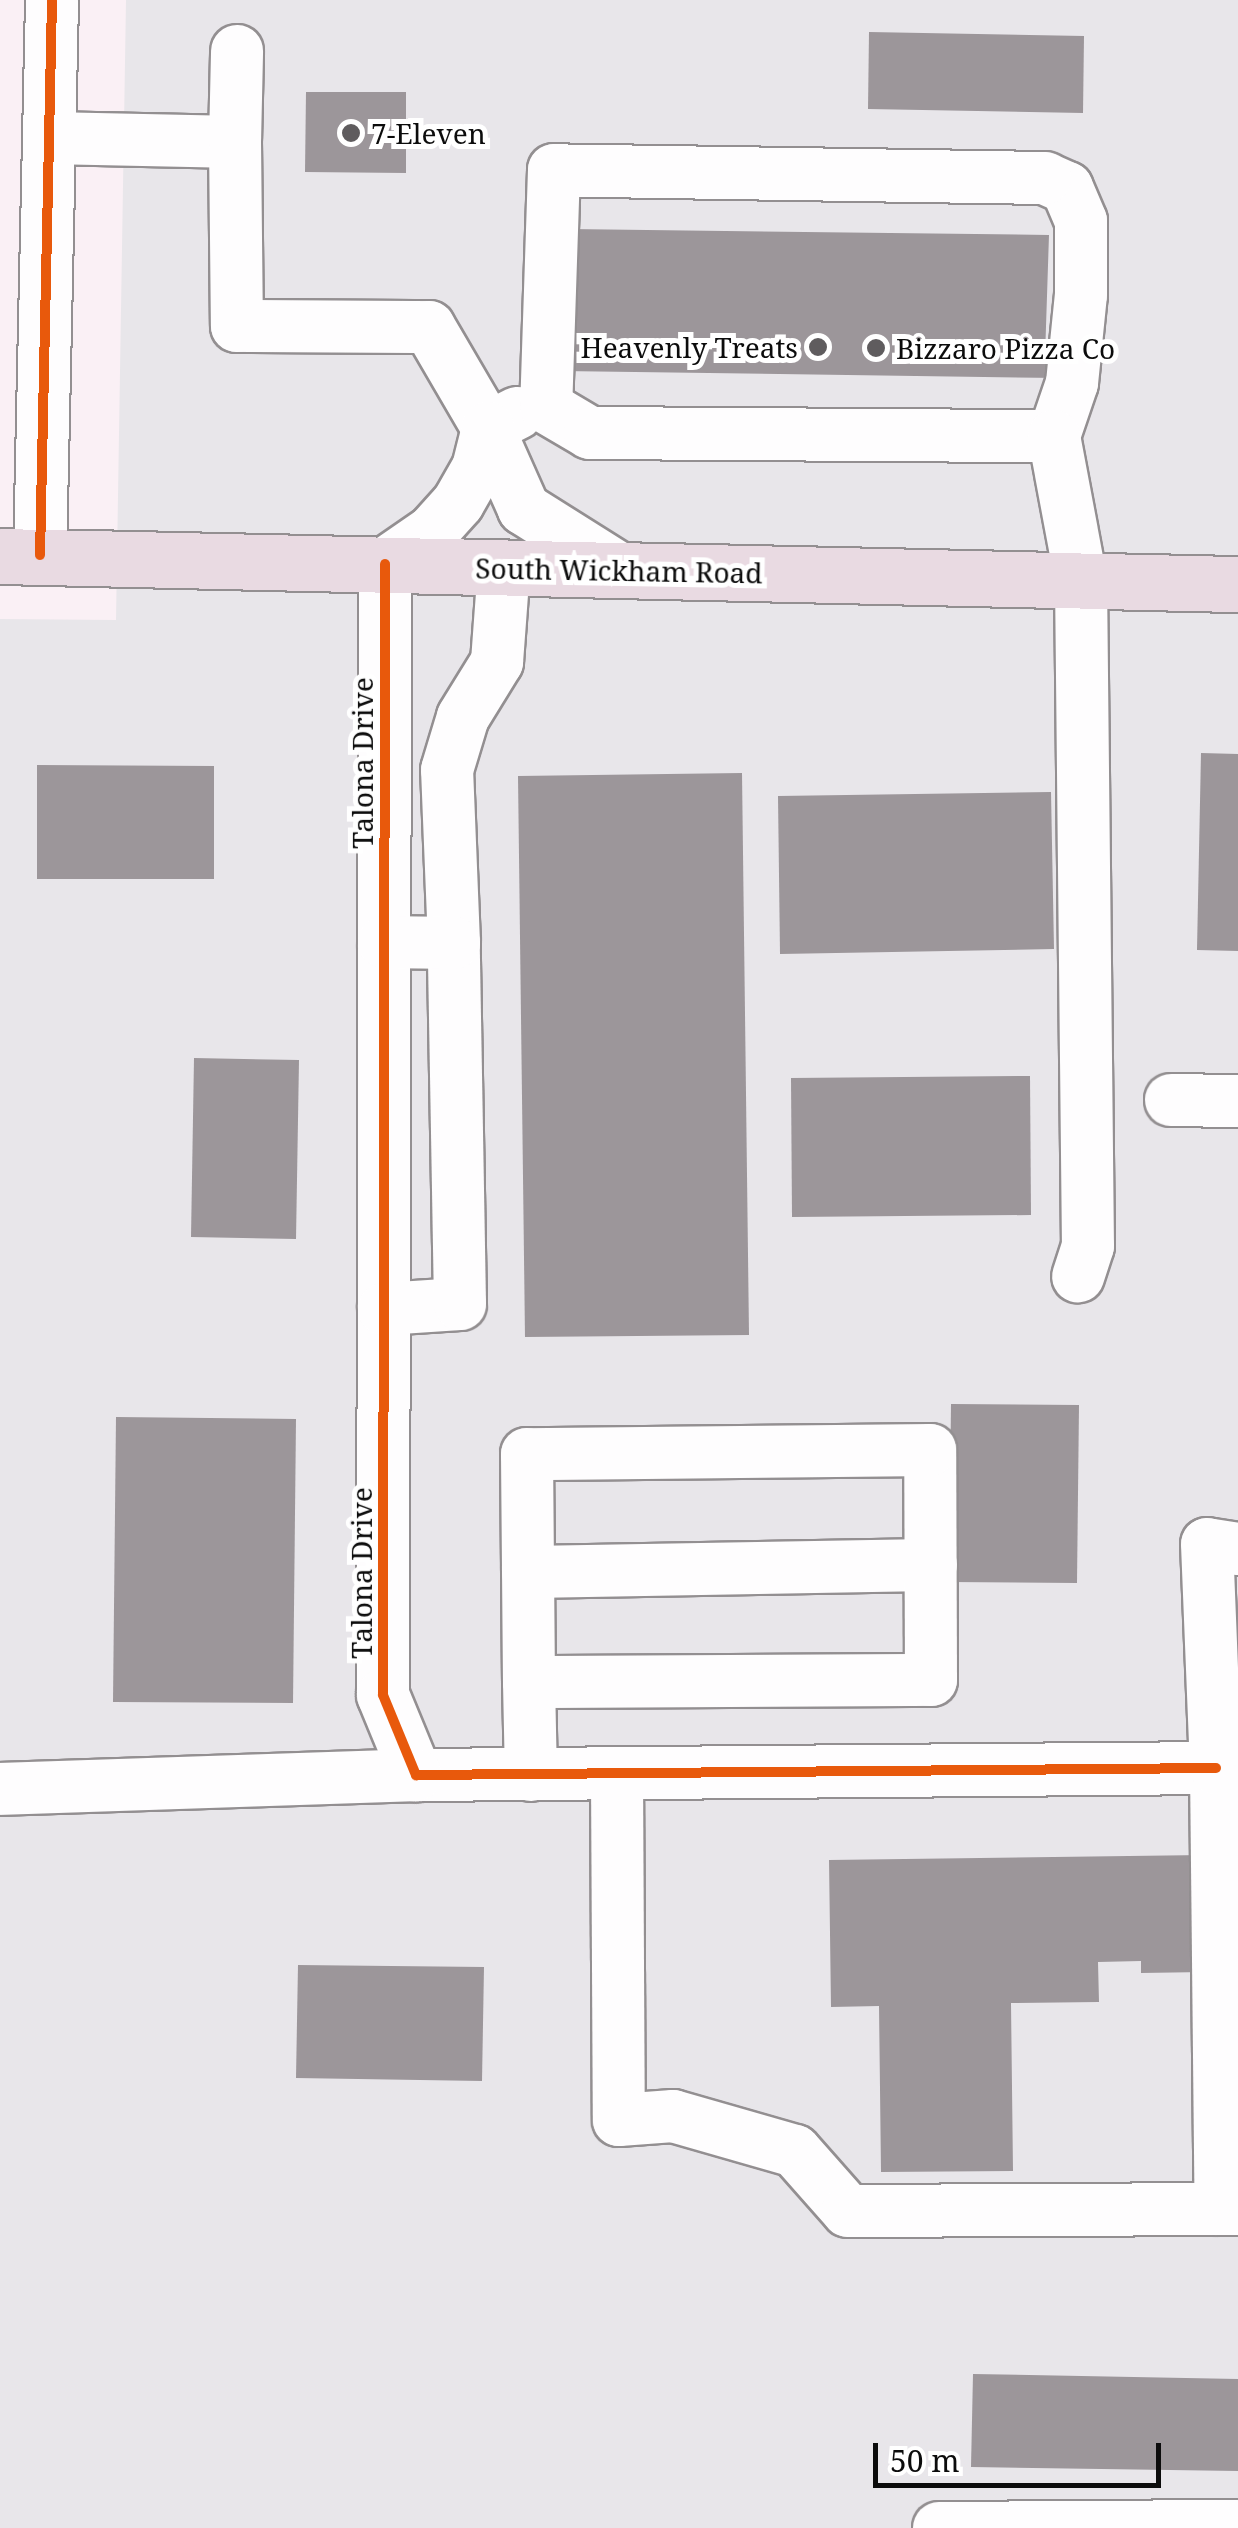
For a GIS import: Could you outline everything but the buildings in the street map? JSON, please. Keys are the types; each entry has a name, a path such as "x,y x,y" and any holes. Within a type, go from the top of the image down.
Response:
{"main road":[{"name":"South Wickham Road","path":"20,556 1238,584"}],"street":[{"path":"20,556 52,138 52,0"},
{"path":"237,51 237,326 429,327 488,428 524,508 622,570"},
{"path":"52,138 235,142"},
{"path":"546,407 554,170 1045,178 1068,188 1081,221 1072,382 1054,436 1081,580 1088,1246 1078,1276"},
{"path":"488,428 546,407"},
{"path":"546,407 590,434 1054,436"},
{"path":"385,564 433,531 458,504 478,468 488,428"},
{"name":"Talona Drive","path":"385,564 383,1695 416,1775"},
{"path":"384,1309 460,1304 447,770 463,718 497,662 504,567"},
{"path":"384,942 454,943"},
{"path":"1170,1100 1238,1101"},
{"path":"530,1682 931,1680 930,1450 527,1454 531,1774"},
{"path":"617,1774 618,2120 674,2116 795,2151 848,2211 1229,2209 1227,1768 1208,1544 1238,1549"},
{"path":"528,1572 931,1565"},
{"path":"0,1790 71,1792 416,1775 1227,1768"},
{"path":"939,2528 1238,2526"}],"shaded area":[{"path":"126,0 1238,0 1238,2528 0,2528 0,619 116,620"}],"cycle path":[{"path":"40,555 52,0"},
{"path":"385,564 383,1695 416,1775 1216,1768"}],"place":[{"name":"7-Eleven","path":"351,133"},
{"name":"Heavenly Treats","path":"818,347"},
{"name":"Bizzaro Pizza Co","path":"876,348"}]}
